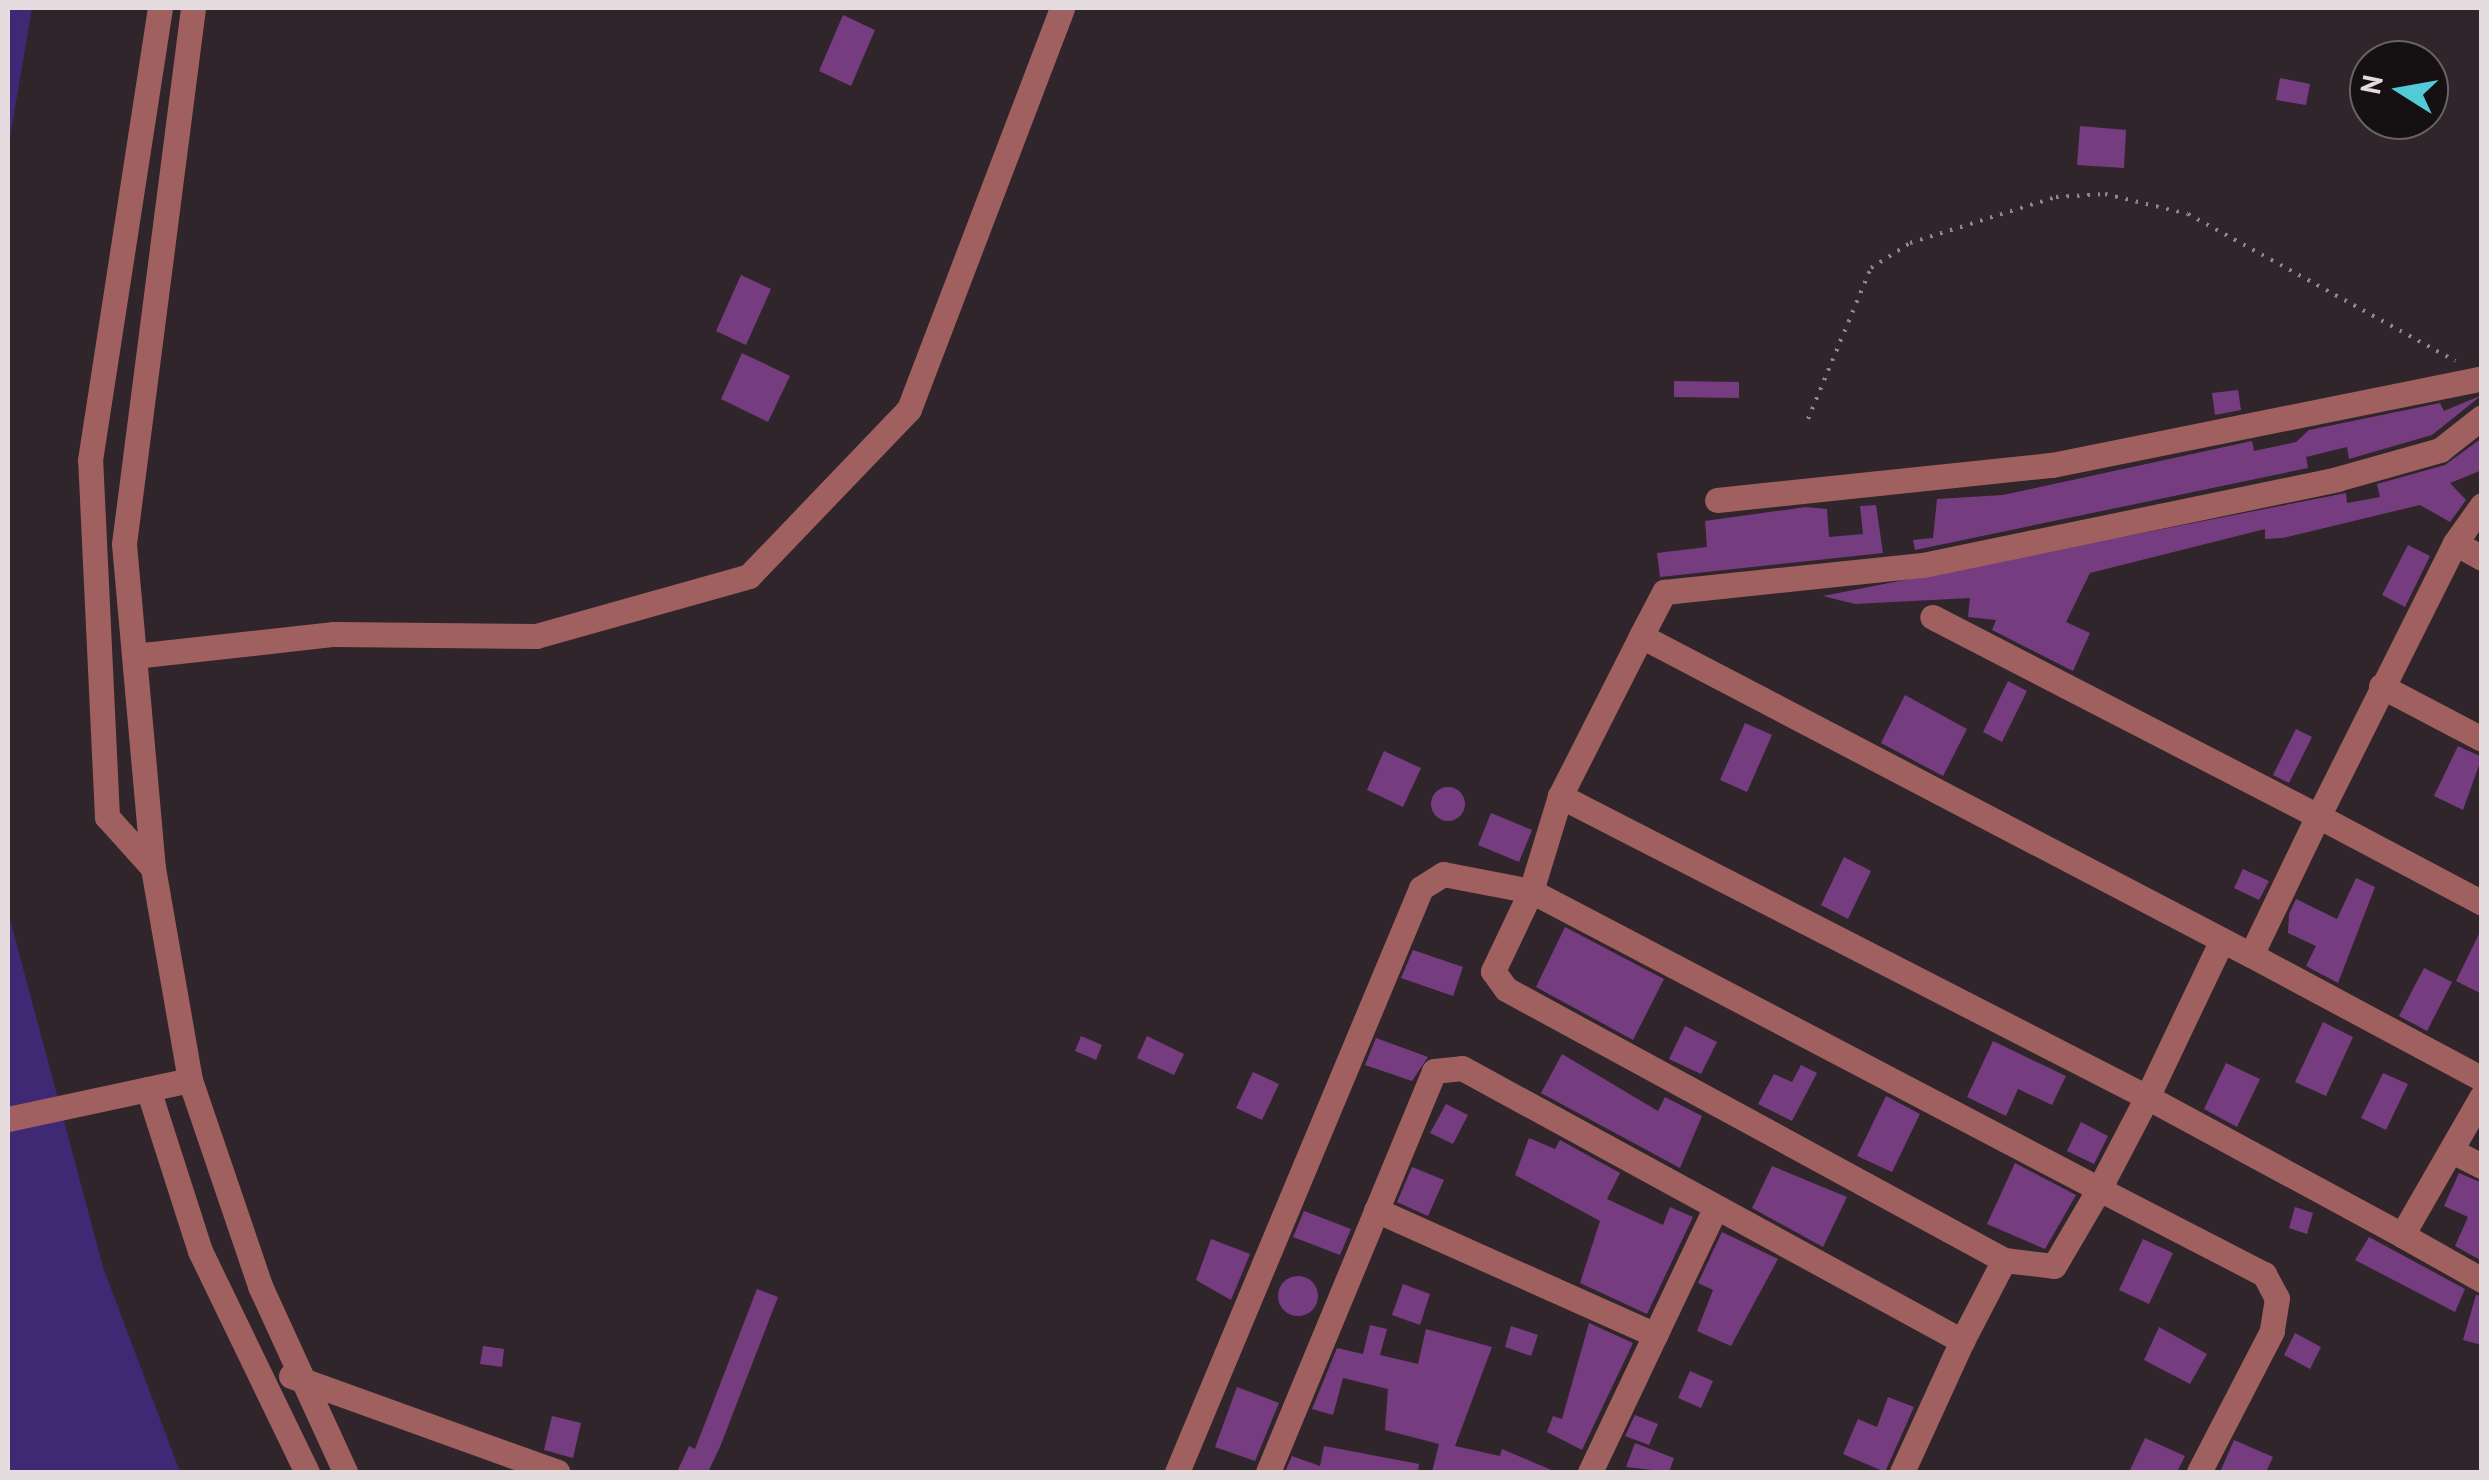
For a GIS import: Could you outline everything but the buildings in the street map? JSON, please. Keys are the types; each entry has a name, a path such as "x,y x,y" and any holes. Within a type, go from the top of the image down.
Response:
{"street":[{"path":"153,868 107,817 90,460 160,8"},
{"path":"193,8 124,544 153,868 190,1080 297,1374 345,1472"},
{"path":"134,656 334,634 536,636 749,576 909,409 1062,8"},
{"path":"1717,500 2052,465 2473,372"},
{"path":"2222,940 2147,1097 2054,1266 2004,1260 1506,989 1493,971 1531,891 1560,796 1664,592 1923,565 2336,479 2440,450 2482,417"},
{"path":"2251,955 2381,686 2455,543 2482,504"},
{"path":"2455,543 2482,558"},
{"path":"1932,617 2482,903"},
{"path":"1641,636 2482,1079"},
{"path":"2381,686 2482,738"},
{"path":"1560,796 2147,1097 2482,1280"},
{"path":"1177,1472 1421,888 1443,874 1531,891 2230,1252 2272,1285 2272,1331 2199,1472"},
{"path":"1268,1472 1434,1072 1462,1068 1714,1209 1962,1340"},
{"path":"8,1119 190,1080"},
{"path":"148,1089 200,1251 308,1472"},
{"path":"2402,1235 2482,1096"},
{"path":"2452,1151 2482,1166"},
{"path":"1590,1472 1714,1209"},
{"path":"1376,1210 1654,1335"},
{"path":"1902,1472 1962,1340 2004,1260"},
{"path":"263,1385 297,1374 557,1472"}],"path":[{"path":"1808,419 1871,268 1910,243 2056,197 2105,194 2188,214 2473,372"}],"shaded area":[{"path":"8,8 32,8 8,149"},
{"path":"8,912 103,1267 180,1472 8,1472"}]}
